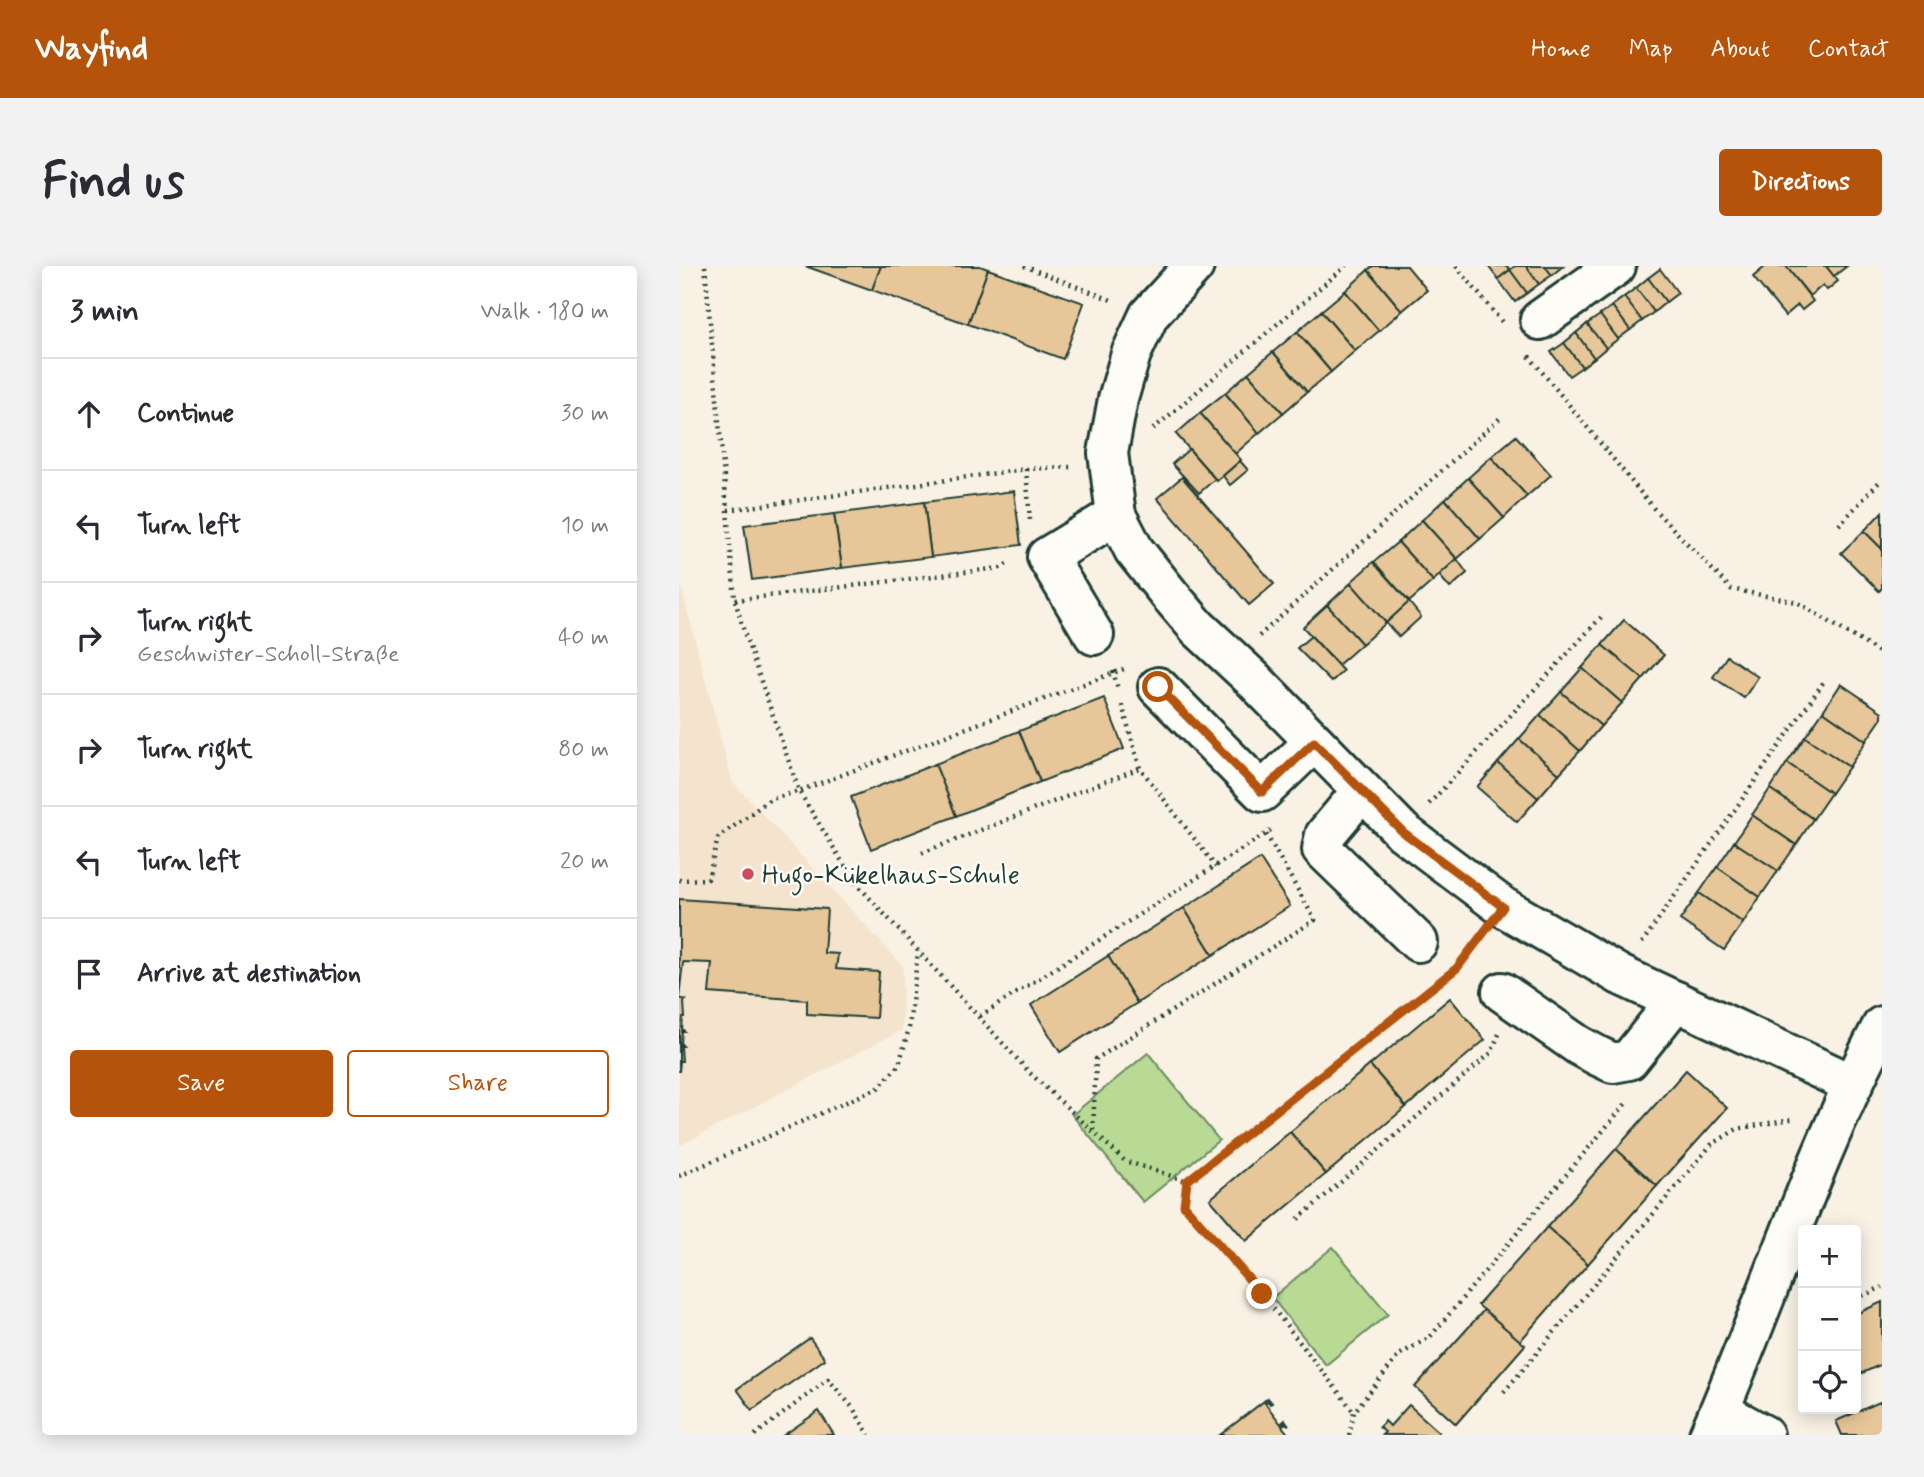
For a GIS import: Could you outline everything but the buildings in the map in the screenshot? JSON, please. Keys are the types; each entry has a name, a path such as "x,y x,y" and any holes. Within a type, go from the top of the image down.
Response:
{"street":[{"path":"1193,266 1149,314 1131,354 1118,399 1108,459 1116,515 1134,550 1198,628 1403,832 1503,907 1620,975 1837,1077"},
{"path":"1524,334 1616,266"},
{"path":"1094,635 1040,554 1116,515"},
{"path":"1158,687 1262,792 1314,742"},
{"path":"1362,791 1325,835 1322,849 1418,942"},
{"path":"1501,992 1578,1045 1613,1063 1629,1060 1676,1001"},
{"path":"1764,1435 1714,1423 1837,1077 1882,1026"}],"path":[{"path":"705,266 736,600 745,635 799,791 855,881 1031,1074 1125,1161 1187,1181"},
{"path":"1024,266 1149,314"},
{"path":"728,510 1108,459 1128,450 1346,266"},
{"path":"1456,266 1524,334 1655,510 1731,589 1797,602 1882,654"},
{"path":"1232,660 1500,418"},
{"path":"736,600 1000,568 1040,554 1026,469"},
{"path":"1839,525 1882,479"},
{"path":"1403,832 1604,614"},
{"path":"679,880 708,879 718,838 769,800 1125,668"},
{"path":"1620,975 1825,680"},
{"path":"922,853 1140,768 1216,867"},
{"path":"980,1016 1274,828"},
{"path":"1093,1131 1096,1059 1315,919 1266,834"},
{"path":"1354,1412 1262,1294 1184,1205 1187,1181 1457,968 1503,907"},
{"path":"679,1176 878,1088 899,1065 909,1028 918,951"},
{"path":"1298,1219 1491,1053 1508,1013 1501,992 1476,984 1457,968"},
{"path":"1504,1392 1711,1145 1737,1129 1800,1117 1837,1077"},
{"path":"1349,1435 1354,1412 1399,1355 1430,1337 1632,1097"},
{"path":"1861,1297 1882,1287"},
{"path":"755,1435 828,1380 853,1408 869,1435"}],"shaded area":[{"name":"Hugo-Kükelhaus-Schule","path":"679,578 732,781 903,966 902,1030 679,1146"}],"green space":[{"path":"1148,1053 1219,1140 1143,1202 1072,1115"},
{"path":"1333,1247 1388,1314 1326,1365 1272,1298"}],"place":[{"name":"Hugo-Kükelhaus-Schule","path":"748,874"}],"route":[{"path":"1158,687 1262,792 1314,742 1403,832 1503,907 1457,968 1187,1181 1184,1205 1262,1294"}]}
